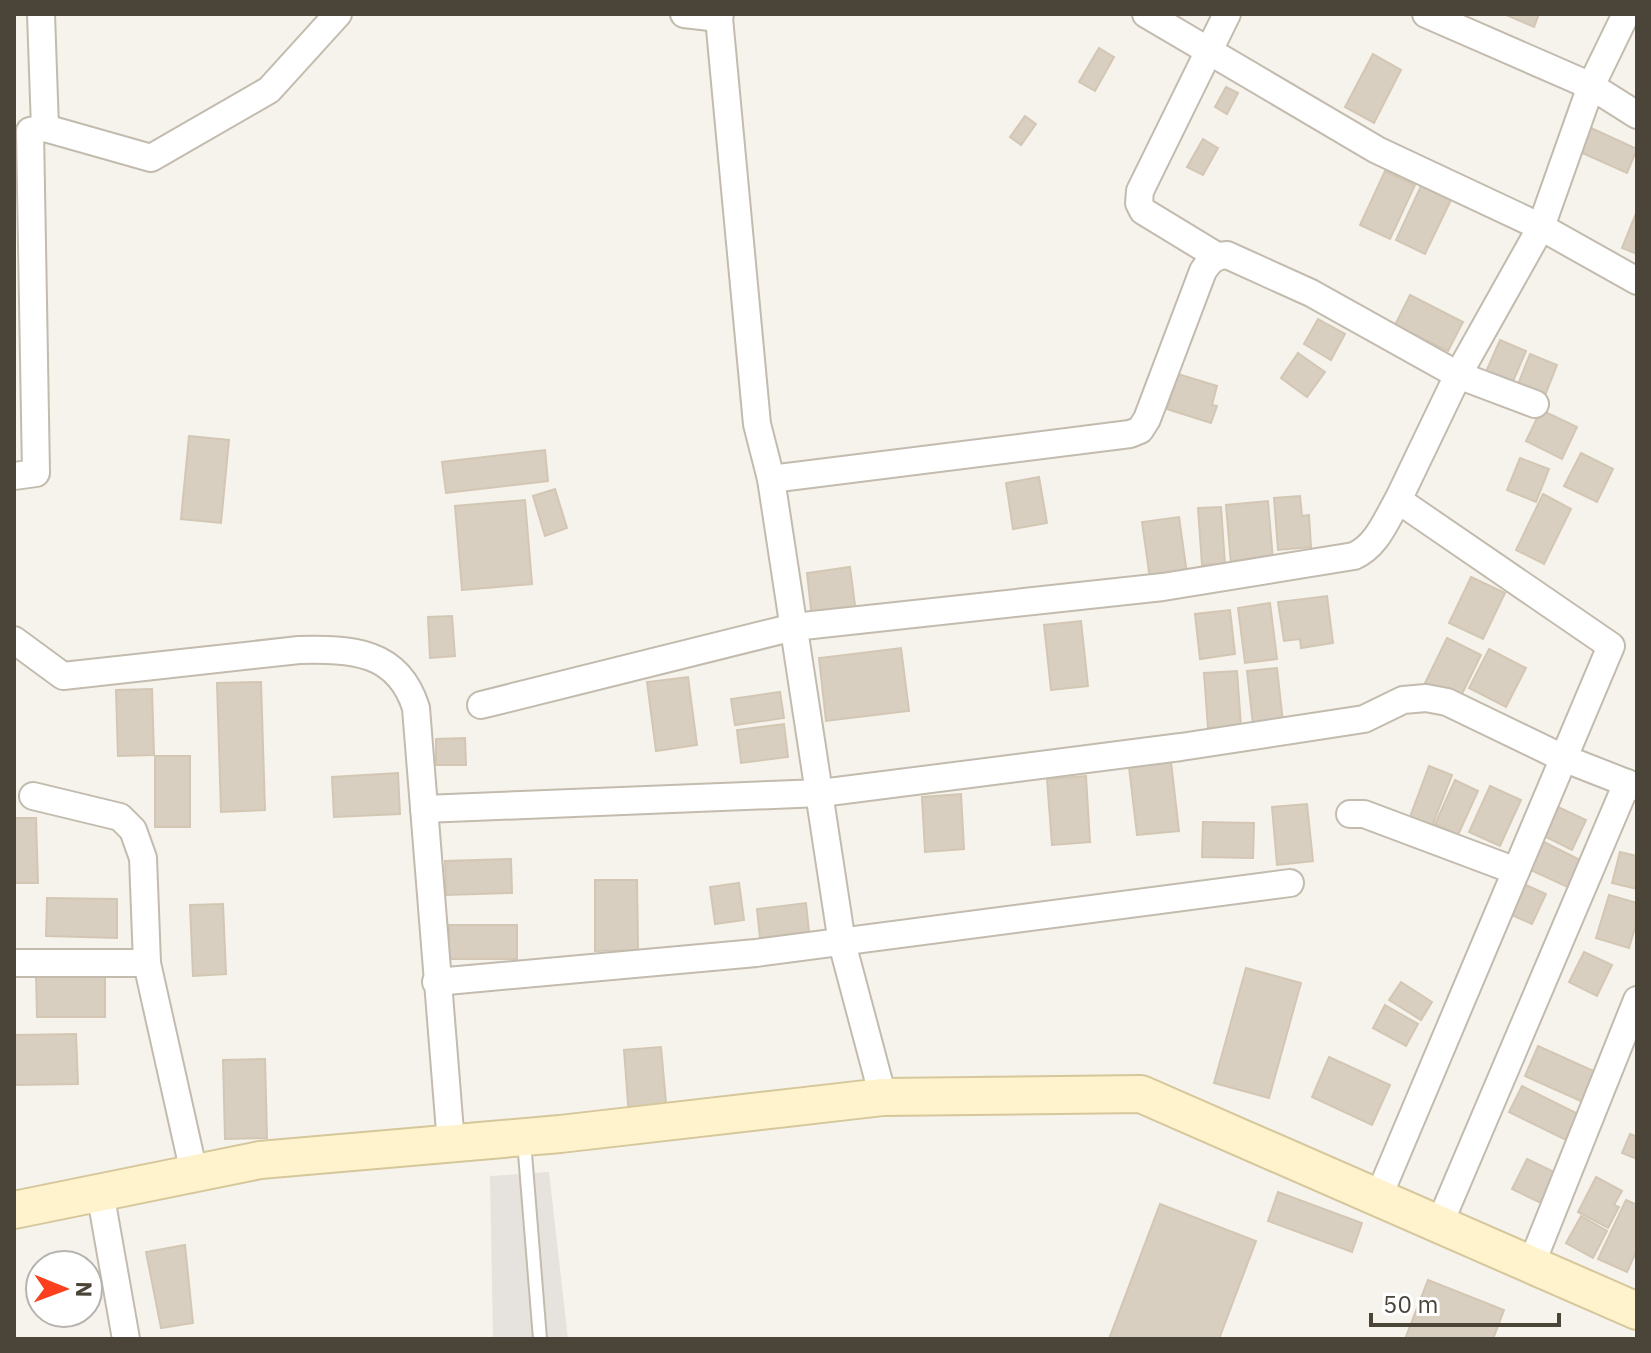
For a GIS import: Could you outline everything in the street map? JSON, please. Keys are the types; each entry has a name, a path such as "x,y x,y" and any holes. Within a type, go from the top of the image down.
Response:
{"street":[{"path":"14,476 36,473 30,130 41,14"},
{"path":"30,130 151,158 269,90 338,14"},
{"path":"684,14 720,16 757,424 771,479 842,943 883,1097"},
{"path":"1146,14 1377,150 1541,227 1637,281"},
{"path":"1217,256 1143,211 1139,203 1140,191 1227,14"},
{"path":"1426,14 1591,86 1637,115"},
{"path":"481,705 794,627 1163,587 1365,552 1375,541 1398,500 1458,375 1541,227 1591,86 1626,14"},
{"path":"771,479 1130,434 1140,430 1147,419 1203,271 1208,262 1217,256 1227,255 1311,293 1458,375 1535,404"},
{"path":"1378,1198 1611,646 1398,500"},
{"path":"14,640 54,673 63,676 299,650 353,651 377,659 399,673 410,690 416,708 451,1144"},
{"path":"424,809 821,793 1181,747 1364,719 1403,700 1426,698 1447,702 1563,758 1632,785 1439,1225"},
{"path":"28,796 120,817 133,830 143,858 147,963 194,1173"},
{"path":"1350,814 1364,814 1516,871"},
{"path":"436,982 842,943 1290,883"},
{"path":"14,963 147,963"},
{"path":"1531,1265 1637,1000"},
{"path":"14,1210 260,1160 524,1137 883,1097 1141,1094 1637,1311"},
{"path":"100,1192 126,1339"}],"lane":[{"path":"524,1137 540,1339"}],"shaded area":[{"path":"549,1172 568,1339 493,1339 490,1176"}],"building":[{"path":"1504,14 1539,14 1534,27"},
{"path":"1099,48 1114,57 1095,91 1079,82"},
{"path":"1373,54 1401,70 1374,123 1345,107"},
{"path":"1226,87 1238,93 1227,114 1215,107"},
{"path":"1025,116 1036,124 1021,145 1010,137"},
{"path":"1591,128 1637,149 1627,173 1580,152"},
{"path":"1203,139 1218,148 1203,175 1187,167"},
{"path":"1385,171 1415,185 1390,239 1360,225"},
{"path":"1421,186 1451,200 1425,254 1396,240"},
{"path":"1637,211 1637,254 1622,248"},
{"path":"1410,295 1463,322 1448,351 1395,325"},
{"path":"1318,319 1345,334 1331,360 1304,344"},
{"path":"1500,340 1526,351 1511,386 1485,374"},
{"path":"1298,353 1325,372 1307,397 1281,378"},
{"path":"1530,354 1557,365 1544,398 1517,387"},
{"path":"1178,374 1217,386 1212,405 1217,406 1211,423 1167,409"},
{"path":"1541,410 1577,427 1562,459 1526,441"},
{"path":"189,436 229,440 221,523 181,519"},
{"path":"545,450 548,481 446,493 442,462"},
{"path":"1581,453 1613,469 1597,502 1564,486"},
{"path":"1520,458 1549,469 1536,502 1507,490"},
{"path":"1039,477 1047,523 1013,529 1006,483"},
{"path":"555,489 567,528 545,536 533,496"},
{"path":"1543,494 1571,509 1544,564 1516,550"},
{"path":"1300,496 1302,516 1309,515 1311,547 1278,550 1274,498"},
{"path":"525,500 532,584 462,590 455,506"},
{"path":"1268,501 1273,560 1231,564 1226,505"},
{"path":"1221,507 1225,564 1202,565 1198,508"},
{"path":"1179,517 1187,574 1150,579 1142,522"},
{"path":"850,567 856,613 812,618 807,573"},
{"path":"1471,577 1505,593 1483,639 1449,623"},
{"path":"1327,596 1333,643 1301,648 1300,639 1284,641 1278,602"},
{"path":"1270,603 1277,659 1245,663 1238,608"},
{"path":"1230,610 1235,654 1200,659 1195,614"},
{"path":"452,616 455,656 430,658 428,617"},
{"path":"1081,621 1088,686 1051,690 1044,625"},
{"path":"1447,638 1481,655 1459,700 1425,683"},
{"path":"901,648 909,711 826,721 819,658"},
{"path":"1489,649 1526,668 1506,707 1469,688"},
{"path":"1277,668 1283,722 1253,725 1247,671"},
{"path":"1237,671 1241,726 1208,728 1204,673"},
{"path":"688,677 697,745 656,751 647,682"},
{"path":"261,682 265,810 221,812 217,683"},
{"path":"152,689 154,755 118,756 116,690"},
{"path":"780,692 784,718 735,725 731,699"},
{"path":"784,724 788,757 741,763 737,730"},
{"path":"465,738 466,765 436,765 436,739"},
{"path":"155,756 190,756 190,827 155,827"},
{"path":"1171,762 1179,831 1137,835 1129,767"},
{"path":"1429,766 1452,775 1432,826 1410,817"},
{"path":"398,773 400,814 334,817 332,777"},
{"path":"1086,776 1090,842 1052,845 1047,779"},
{"path":"1455,780 1478,791 1458,835 1435,824"},
{"path":"1490,786 1521,800 1500,846 1469,832"},
{"path":"961,794 964,849 925,852 922,797"},
{"path":"1307,804 1313,861 1277,865 1272,807"},
{"path":"1558,807 1586,820 1572,850 1544,836"},
{"path":"14,818 36,818 38,883 14,883"},
{"path":"1203,822 1254,823 1253,858 1202,857"},
{"path":"1538,839 1586,863 1574,890 1524,867"},
{"path":"1620,852 1637,856 1637,889 1612,883"},
{"path":"511,859 512,893 446,895 445,861"},
{"path":"595,880 637,880 638,950 595,951"},
{"path":"1517,881 1546,894 1532,924 1503,911"},
{"path":"739,883 744,920 715,924 710,887"},
{"path":"1609,895 1637,903 1637,921 1629,948 1596,938"},
{"path":"47,898 117,899 117,938 46,936"},
{"path":"806,903 809,932 760,938 757,909"},
{"path":"223,904 226,974 193,976 190,905"},
{"path":"449,925 517,925 517,959 449,959"},
{"path":"1584,952 1612,965 1597,996 1569,982"},
{"path":"1246,968 1301,983 1269,1098 1214,1083"},
{"path":"36,973 105,973 105,1017 37,1017"},
{"path":"1401,982 1432,1002 1421,1020 1389,1000"},
{"path":"1385,1005 1418,1024 1406,1046 1373,1028"},
{"path":"76,1034 78,1084 14,1085 14,1035"},
{"path":"1538,1046 1598,1073 1585,1103 1525,1076"},
{"path":"661,1047 667,1114 629,1117 624,1050"},
{"path":"1329,1057 1390,1085 1372,1125 1312,1097"},
{"path":"265,1059 267,1138 225,1139 223,1060"},
{"path":"1522,1086 1578,1114 1571,1128 1575,1130 1570,1142 1509,1112"},
{"path":"1630,1134 1637,1137 1637,1159 1622,1153"},
{"path":"1527,1159 1556,1173 1541,1203 1512,1189"},
{"path":"1596,1177 1622,1191 1614,1205 1619,1207 1608,1228 1578,1212"},
{"path":"1278,1192 1362,1223 1352,1252 1268,1221"},
{"path":"1626,1200 1637,1205 1637,1250 1627,1272 1598,1259"},
{"path":"1160,1204 1256,1241 1219,1339 1109,1339"},
{"path":"1581,1216 1607,1231 1593,1258 1566,1243"},
{"path":"185,1245 193,1323 161,1328 146,1252"},
{"path":"1428,1280 1504,1310 1493,1339 1405,1339"}]}
